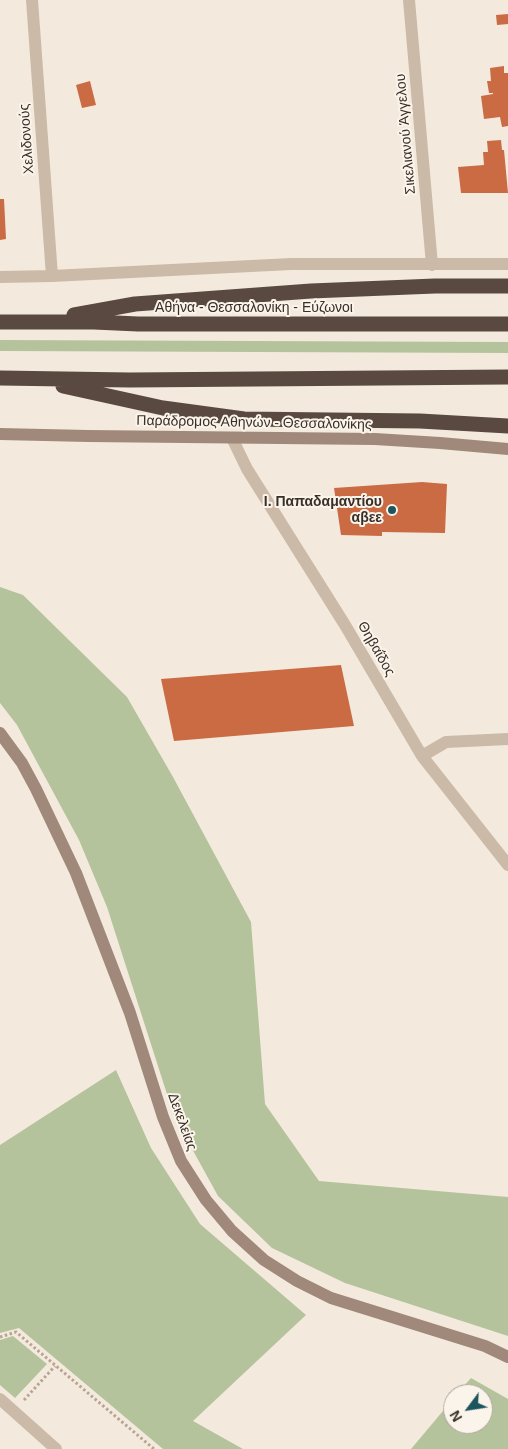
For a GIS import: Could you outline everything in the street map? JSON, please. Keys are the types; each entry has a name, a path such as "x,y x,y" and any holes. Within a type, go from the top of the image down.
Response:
{"highway":[{"path":"38,322 134,304 363,288 508,286"},
{"name":"Αθήνα - Θεσσαλονίκη - Εύζωνοι","path":"0,322 508,324"},
{"path":"0,378 130,380 508,378"},
{"path":"33,379 162,408 244,419 420,421 508,426"}],"main road":[{"name":"Παράδρομος Αθηνών - Θεσσαλονίκης","path":"0,434 375,439 508,449"},
{"name":"Δεκελείας","path":"0,733 22,764 36,789 76,873 130,1013 163,1116 181,1161 206,1200 232,1231 258,1254 297,1281 331,1298 485,1346 508,1357"}],"street":[{"name":"Χελιδονούς","path":"32,0 52,276"},
{"name":"Σικελιανού Άγγελου","path":"409,0 432,265"},
{"path":"0,277 291,264 508,264"},
{"name":"Θηβαΐδος","path":"232,438 248,469 345,625 422,756 508,865"},
{"path":"422,756 446,742 508,739"},
{"path":"0,1399 56,1449"}],"path":[{"path":"0,1337 16,1332 154,1449"},
{"path":"13,1411 55,1366"}],"green space":[{"path":"0,340 508,342 508,353 0,351"},
{"path":"0,587 23,595 127,697 173,777 251,922 265,1104 319,1181 508,1197 508,1336 345,1283 272,1248 218,1196 174,1116 107,907 79,840 17,725 0,703"},
{"path":"116,1070 151,1148 200,1224 306,1315 193,1421 243,1449 163,1449 19,1328 0,1333 0,1145"},
{"path":"13,1336 47,1364 15,1398 0,1385 0,1340"},
{"path":"471,1378 482,1384 466,1384"},
{"path":"493,1390 508,1399 508,1449 411,1449 443,1411 443,1434 493,1434"}],"building":[{"path":"508,14 508,24 497,25 496,15"},
{"path":"504,66 504,73 508,73 508,126 502,127 500,117 484,119 481,96 493,94 489,93 487,81 491,81 490,68"},
{"path":"90,81 96,105 82,108 76,85"},
{"path":"501,140 502,150 504,150 508,193 461,193 458,167 484,165 483,152 488,152 487,141"},
{"path":"0,199 4,199 6,239 0,240"},
{"name":"Ι. Παπαδαμαντίου αβεε","path":"422,482 447,484 445,533 382,532 382,536 341,535 334,488"},
{"path":"341,665 354,726 174,741 161,679"}],"place":[{"name":"Ι. Παπαδαμαντίου αβεε","path":"392,510"}]}
